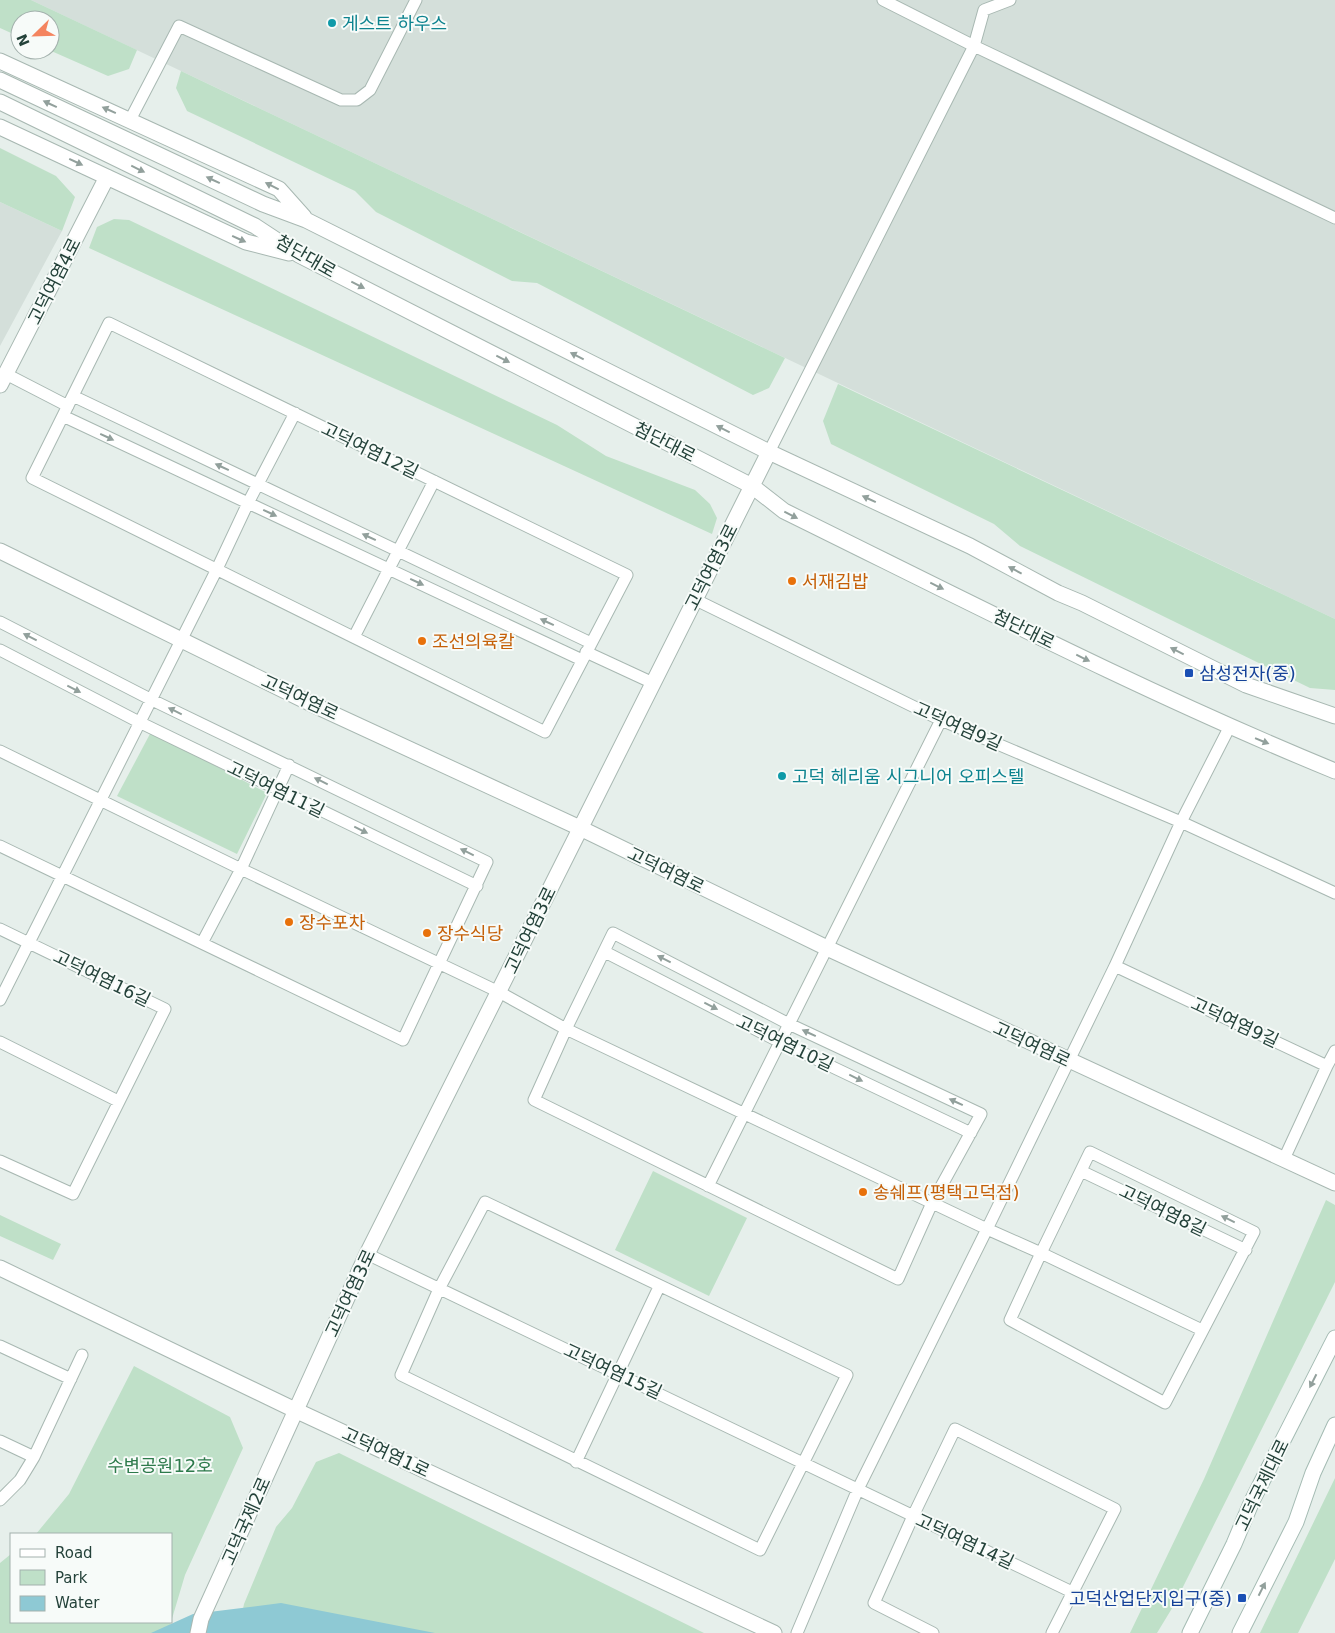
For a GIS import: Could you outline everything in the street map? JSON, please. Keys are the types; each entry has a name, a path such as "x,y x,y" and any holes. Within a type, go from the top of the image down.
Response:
{"street":[{"path":"130,120 179,26 340,100 358,100 370,90 416,0"},
{"path":"883,0 974,46 1335,218"},
{"path":"769,452 974,46 984,10 1010,0"},
{"path":"0,61 278,189 306,220"},
{"name":"첨단대로","path":"0,80 263,204 306,220 769,452 970,546 1058,593 1082,603 1246,685 1335,716"},
{"name":"첨단대로","path":"0,102 255,226 299,255 752,486 784,511 1229,728 1335,771"},
{"path":"0,127 246,242 299,255"},
{"name":"고덕여염4로","path":"3,379 108,177"},
{"name":"고덕여염12길","path":"109,323 295,413 626,575 545,732 32,478 109,323"},
{"path":"3,379 259,484 398,550 586,652"},
{"path":"68,406 248,503 388,569 586,652 653,683"},
{"path":"0,1000 217,569 248,503 295,413"},
{"name":"고덕여염3로","path":"295,1410 367,1254 769,452"},
{"path":"354,637 434,481"},
{"name":"고덕여염로","path":"0,551 181,640 580,828 827,948 1335,1183"},
{"name":"고덕여염9길","path":"694,599 941,720 1181,822 1335,893"},
{"path":"0,622 150,699 487,862 403,1040 0,846"},
{"name":"고덕여염11길","path":"0,650 139,722 477,886"},
{"path":"708,1186 941,720"},
{"path":"797,1633 858,1489 1069,1061 1181,822 1229,728"},
{"path":"0,751 499,992 566,1029 1202,1330"},
{"path":"202,943 241,869 289,766"},
{"name":"고덕여염16길","path":"0,929 165,1009 73,1194 0,1160"},
{"path":"613,933 789,1024 981,1114 932,1203 898,1279 534,1100 613,933"},
{"name":"고덕여염10길","path":"605,952 780,1042 971,1133"},
{"name":"고덕여염9길","path":"1115,966 1327,1066"},
{"path":"0,1042 118,1101"},
{"path":"1284,1159 1335,1051"},
{"path":"1090,1152 1254,1232 1246,1250 1165,1403 1010,1320 1090,1152"},
{"name":"고덕여염8길","path":"1081,1171 1246,1250"},
{"path":"485,1202 847,1375 760,1550 576,1462 401,1375 439,1289 485,1202"},
{"name":"고덕여염15길","path":"367,1254 858,1489"},
{"name":"고덕여염1로","path":"0,1268 295,1410 774,1633"},
{"path":"576,1462 660,1287"},
{"name":"고덕국제대로","path":"1190,1633 1234,1544 1252,1501 1335,1338"},
{"path":"0,1346 71,1379"},
{"path":"0,1500 20,1480 34,1457 82,1355"},
{"name":"고덕국제2로","path":"198,1633 201,1619 295,1410"},
{"path":"1240,1633 1296,1522 1313,1473 1335,1424"},
{"path":"933,1633 874,1603 955,1429 1115,1509 1052,1633"},
{"path":"0,1441 34,1457"},
{"name":"고덕여염14길","path":"858,1489 1072,1592"}],"shaded area":[{"path":"31,0 1335,0 1335,619 60,14 60,10 52,10"},
{"path":"0,202 62,231 0,346"}],"green space":[{"path":"0,0 31,0 52,10 10,10 10,32 0,28"},
{"path":"60,14 137,50 129,69 108,76 60,55"},
{"path":"181,71 785,358 769,388 753,395 537,283 512,281 376,212 355,191 187,111 176,88"},
{"path":"0,148 56,176 75,197 62,231 0,202"},
{"path":"114,219 129,220 557,425 606,456 695,490 710,504 717,518 712,534 89,248 97,227"},
{"path":"838,384 1335,619 1335,690 1310,688 1020,546 994,524 831,444 823,421"},
{"path":"151,732 267,793 237,854 117,796"},
{"path":"653,1171 747,1218 709,1296 615,1250"},
{"path":"1326,1200 1335,1205 1335,1282 1174,1605 1157,1633 1130,1633 1204,1479"},
{"path":"0,1215 61,1244 53,1260 0,1236"},
{"name":"수변공원12호","path":"134,1366 230,1417 243,1448 185,1575 172,1619 172,1533 37,1533 69,1494"},
{"path":"339,1453 704,1633 238,1633 244,1604 276,1527 292,1508 316,1462"},
{"path":"1335,1478 1335,1559 1298,1633 1260,1633"},
{"path":"10,1555 10,1623 171,1623 168,1633 0,1633 0,1563"}],"water":[{"path":"281,1603 435,1633 151,1633 193,1614"}],"place":[{"name":"게스트 하우스","path":"332,23"},
{"name":"서재김밥","path":"792,581"},
{"name":"조선의육칼","path":"422,641"},
{"name":"삼성전자(중)","path":"1189,673"},
{"name":"고덕 헤리움 시그니어 오피스텔","path":"782,776"},
{"name":"장수포차","path":"289,922"},
{"name":"장수식당","path":"427,933"},
{"name":"송쉐프(평택고덕점)","path":"863,1192"},
{"name":"고덕산업단지입구(중)","path":"1242,1598"}]}
